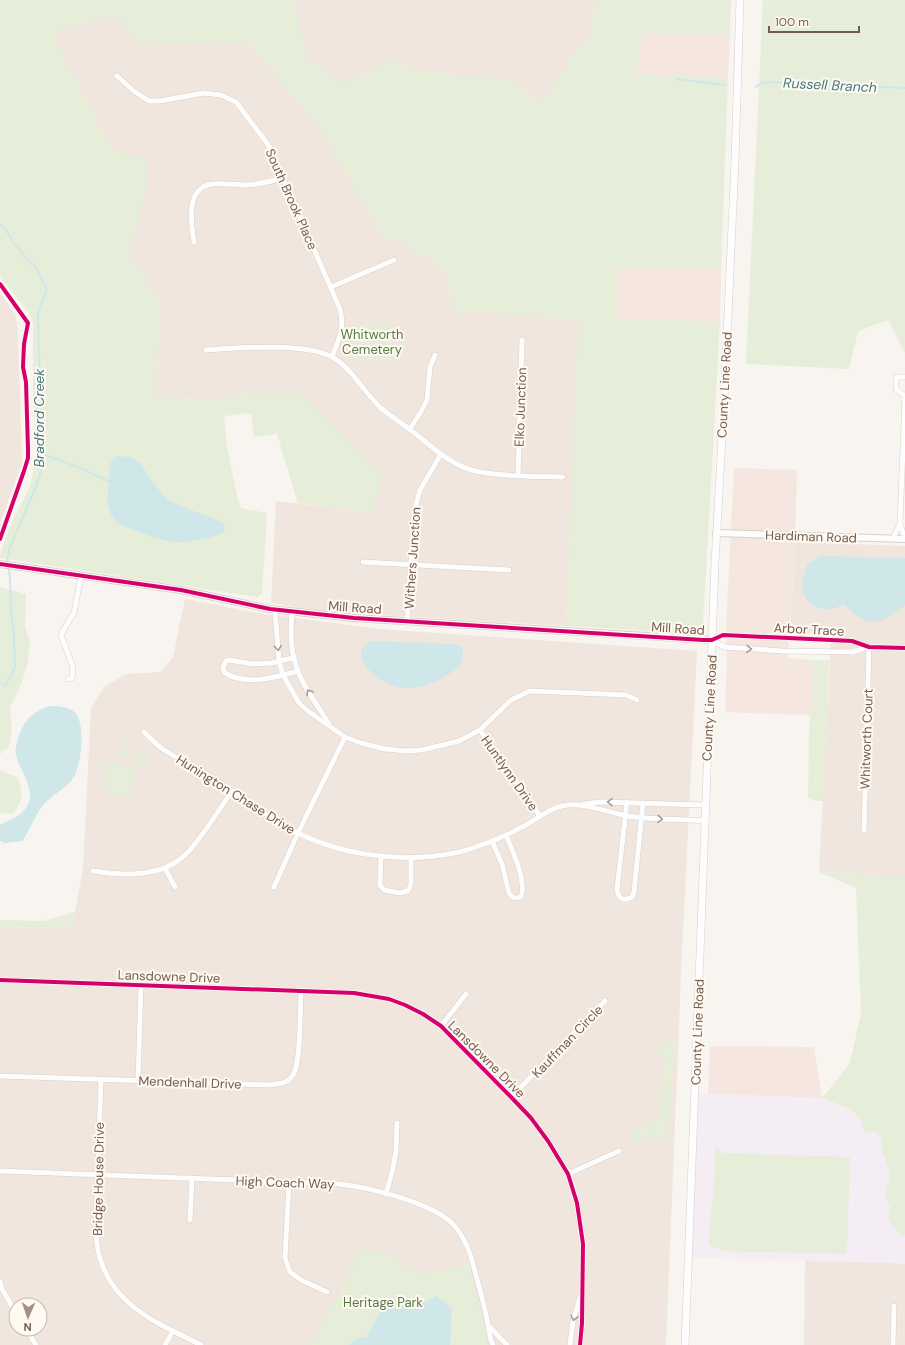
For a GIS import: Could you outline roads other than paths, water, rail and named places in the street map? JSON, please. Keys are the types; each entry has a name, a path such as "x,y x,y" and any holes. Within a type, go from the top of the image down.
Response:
{"main road":[{"name":"County Line Road","path":"684,1345 704,821 716,533 733,200 740,0"}],"street":[{"name":"South Brook Place","path":"117,76 148,101 160,101 204,93 220,95 236,102 269,146 340,309 342,331 332,356"},
{"path":"194,242 191,208 198,192 212,184 248,185 282,178"},
{"path":"331,287 394,260"},
{"name":"Elko Junction","path":"518,475 522,340"},
{"path":"206,350 256,347 294,348 313,350 332,356 346,368 358,384 382,409 456,464 474,471 490,473 563,477"},
{"path":"410,429 427,400 430,367 435,356"},
{"path":"905,377 896,377 896,389 905,396 900,524 905,539"},
{"name":"Withers Junction","path":"407,620 414,517 418,496 424,482 441,454"},
{"path":"894,538 900,524"},
{"name":"Hardiman Road","path":"716,533 905,539"},
{"path":"364,562 509,570"},
{"name":"Mill Road","path":"0,564 180,590 275,610 292,612 354,618 407,620 712,640"},
{"path":"68,679 72,678 73,667 61,635 74,613 81,576"},
{"path":"275,610 279,661 284,675 299,703 345,737 361,743 406,751 422,750 459,741 480,730 511,700 530,691 626,695 637,700"},
{"path":"292,612 293,658 305,686 329,725"},
{"name":"Arbor Trace","path":"712,640 723,635 852,641 869,647 905,648"},
{"name":"Arbor Trace","path":"712,640 724,647 782,651 852,652 869,647"},
{"name":"Whitworth Court","path":"864,831 869,647"},
{"path":"293,658 253,664 229,660 226,661 223,668 224,672 228,675 246,679 264,679 298,671"},
{"name":"Huntlynn Drive","path":"480,730 540,816"},
{"name":"Hunington Chase Drive","path":"144,732 162,749 214,778 264,813 298,833 336,849 360,854 423,857 458,852 506,835 551,810 563,806 580,805 641,818 704,821"},
{"path":"274,887 298,833 345,737"},
{"path":"93,871 110,874 139,874 165,868 188,852 232,791"},
{"path":"580,805 600,802 627,802 705,805"},
{"path":"627,802 616,889 617,895 624,900 632,897 634,892 643,803"},
{"path":"492,841 502,864 508,893 511,897 516,899 521,897 523,892 517,863 506,835"},
{"path":"381,856 380,885 384,890 400,893 408,891 411,884 411,857"},
{"path":"165,868 175,887"},
{"name":"Lansdowne Drive","path":"0,980 354,993 389,998 423,1014 441,1026 531,1118 548,1141 568,1174 577,1202 583,1244 582,1323 580,1345"},
{"path":"138,1081 142,985"},
{"name":"Mendenhall Drive","path":"0,1076 268,1085 282,1084 293,1076 298,1060 301,992"},
{"path":"441,1026 466,994"},
{"name":"Kauffman Circle","path":"511,1097 605,1001"},
{"name":"Bridge House Drive","path":"101,1080 96,1221 98,1254 110,1283 126,1302 143,1315 201,1345"},
{"path":"386,1194 396,1152 397,1123"},
{"path":"568,1174 619,1151"},
{"name":"High Coach Way","path":"0,1171 289,1182 351,1186 416,1203 429,1208 447,1219 458,1230 471,1255 490,1338 493,1345"},
{"path":"190,1220 192,1178"},
{"path":"289,1182 285,1258 290,1272 301,1280 327,1292"},
{"path":"0,1281 2,1289 8,1299"},
{"name":"Lansdowne Drive","path":"570,1345 573,1322 582,1291"},
{"path":"893,1345 894,1306"},
{"name":"High Coach Way","path":"488,1325 507,1345"},
{"path":"165,1345 173,1331"}],"water":[{"path":"117,456 129,457 140,462 152,482 167,499 220,521 225,525 224,532 209,538 189,542 173,542 152,537 118,524 111,515 107,502 110,463"},
{"path":"821,556 905,558 905,605 890,616 872,622 860,618 843,604 835,608 827,609 814,606 807,600 803,592 802,581 807,564"},
{"path":"370,641 456,644 462,647 463,656 459,666 433,683 414,688 400,688 382,681 366,666 361,656 361,651"},
{"path":"50,706 68,708 77,716 80,723 82,742 77,769 72,780 44,804 22,841 5,843 0,841 0,825 18,816 24,811 29,802 30,795 27,782 16,754 21,729 32,715"},
{"path":"436,1296 452,1308 450,1345 349,1345 357,1338 366,1337 379,1315 387,1306 397,1303 420,1303"}],"waterway":[{"name":"Russell Branch","path":"677,79 726,85"},
{"name":"Russell Branch","path":"756,87 763,82 905,88"},
{"name":"Bradford Creek","path":"0,225 4,227 15,245 36,268 47,289 38,315 42,468 7,558 10,578 15,667 6,685 0,684"},
{"path":"42,454 78,467 108,481"}],"park label":[{"name":"Whitworth Cemetery","path":"372,342"},
{"name":"Heritage Park","path":"383,1302"}]}
